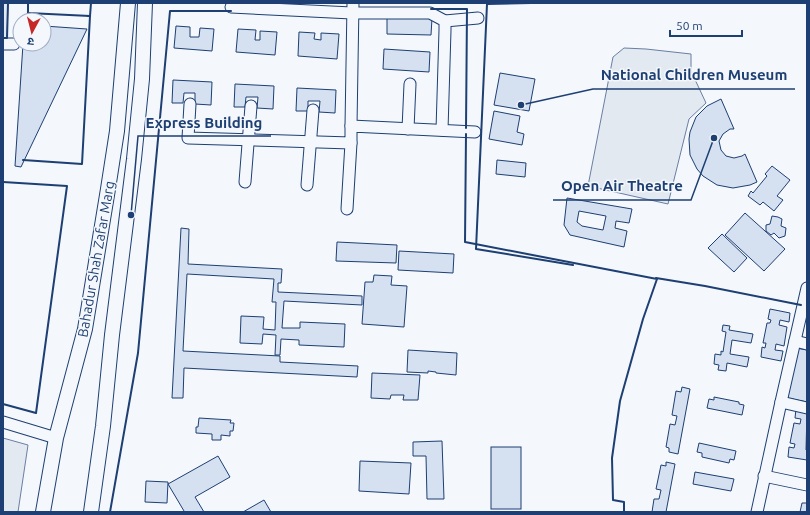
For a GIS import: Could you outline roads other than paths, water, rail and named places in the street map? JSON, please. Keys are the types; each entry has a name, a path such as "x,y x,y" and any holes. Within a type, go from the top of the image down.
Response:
{"main road":[{"name":"Bahadur Shah Zafar Marg","path":"43,512 56,438 84,334 117,131 128,3"},
{"name":"Bahadur Shah Zafar Marg","path":"91,512 103,426 112,335 133,167 142,79 145,3"}],"street":[{"path":"231,7 352,8 430,13 445,21 478,18"},
{"path":"347,209 351,143 352,8"},
{"path":"442,130 445,21"},
{"path":"408,129 410,84"},
{"path":"190,104 188,138 351,143"},
{"path":"245,182 251,106"},
{"path":"307,185 313,110"},
{"path":"351,126 475,132"},
{"path":"757,512 780,402 807,288"},
{"path":"795,341 807,344"},
{"path":"780,402 807,408"},
{"path":"3,422 56,438"},
{"path":"764,476 807,485"}],"place":[{"name":"National Children Museum","path":"521,105"},
{"name":"Open Air Theatre","path":"714,138"},
{"name":"Express Building","path":"131,215"}]}
